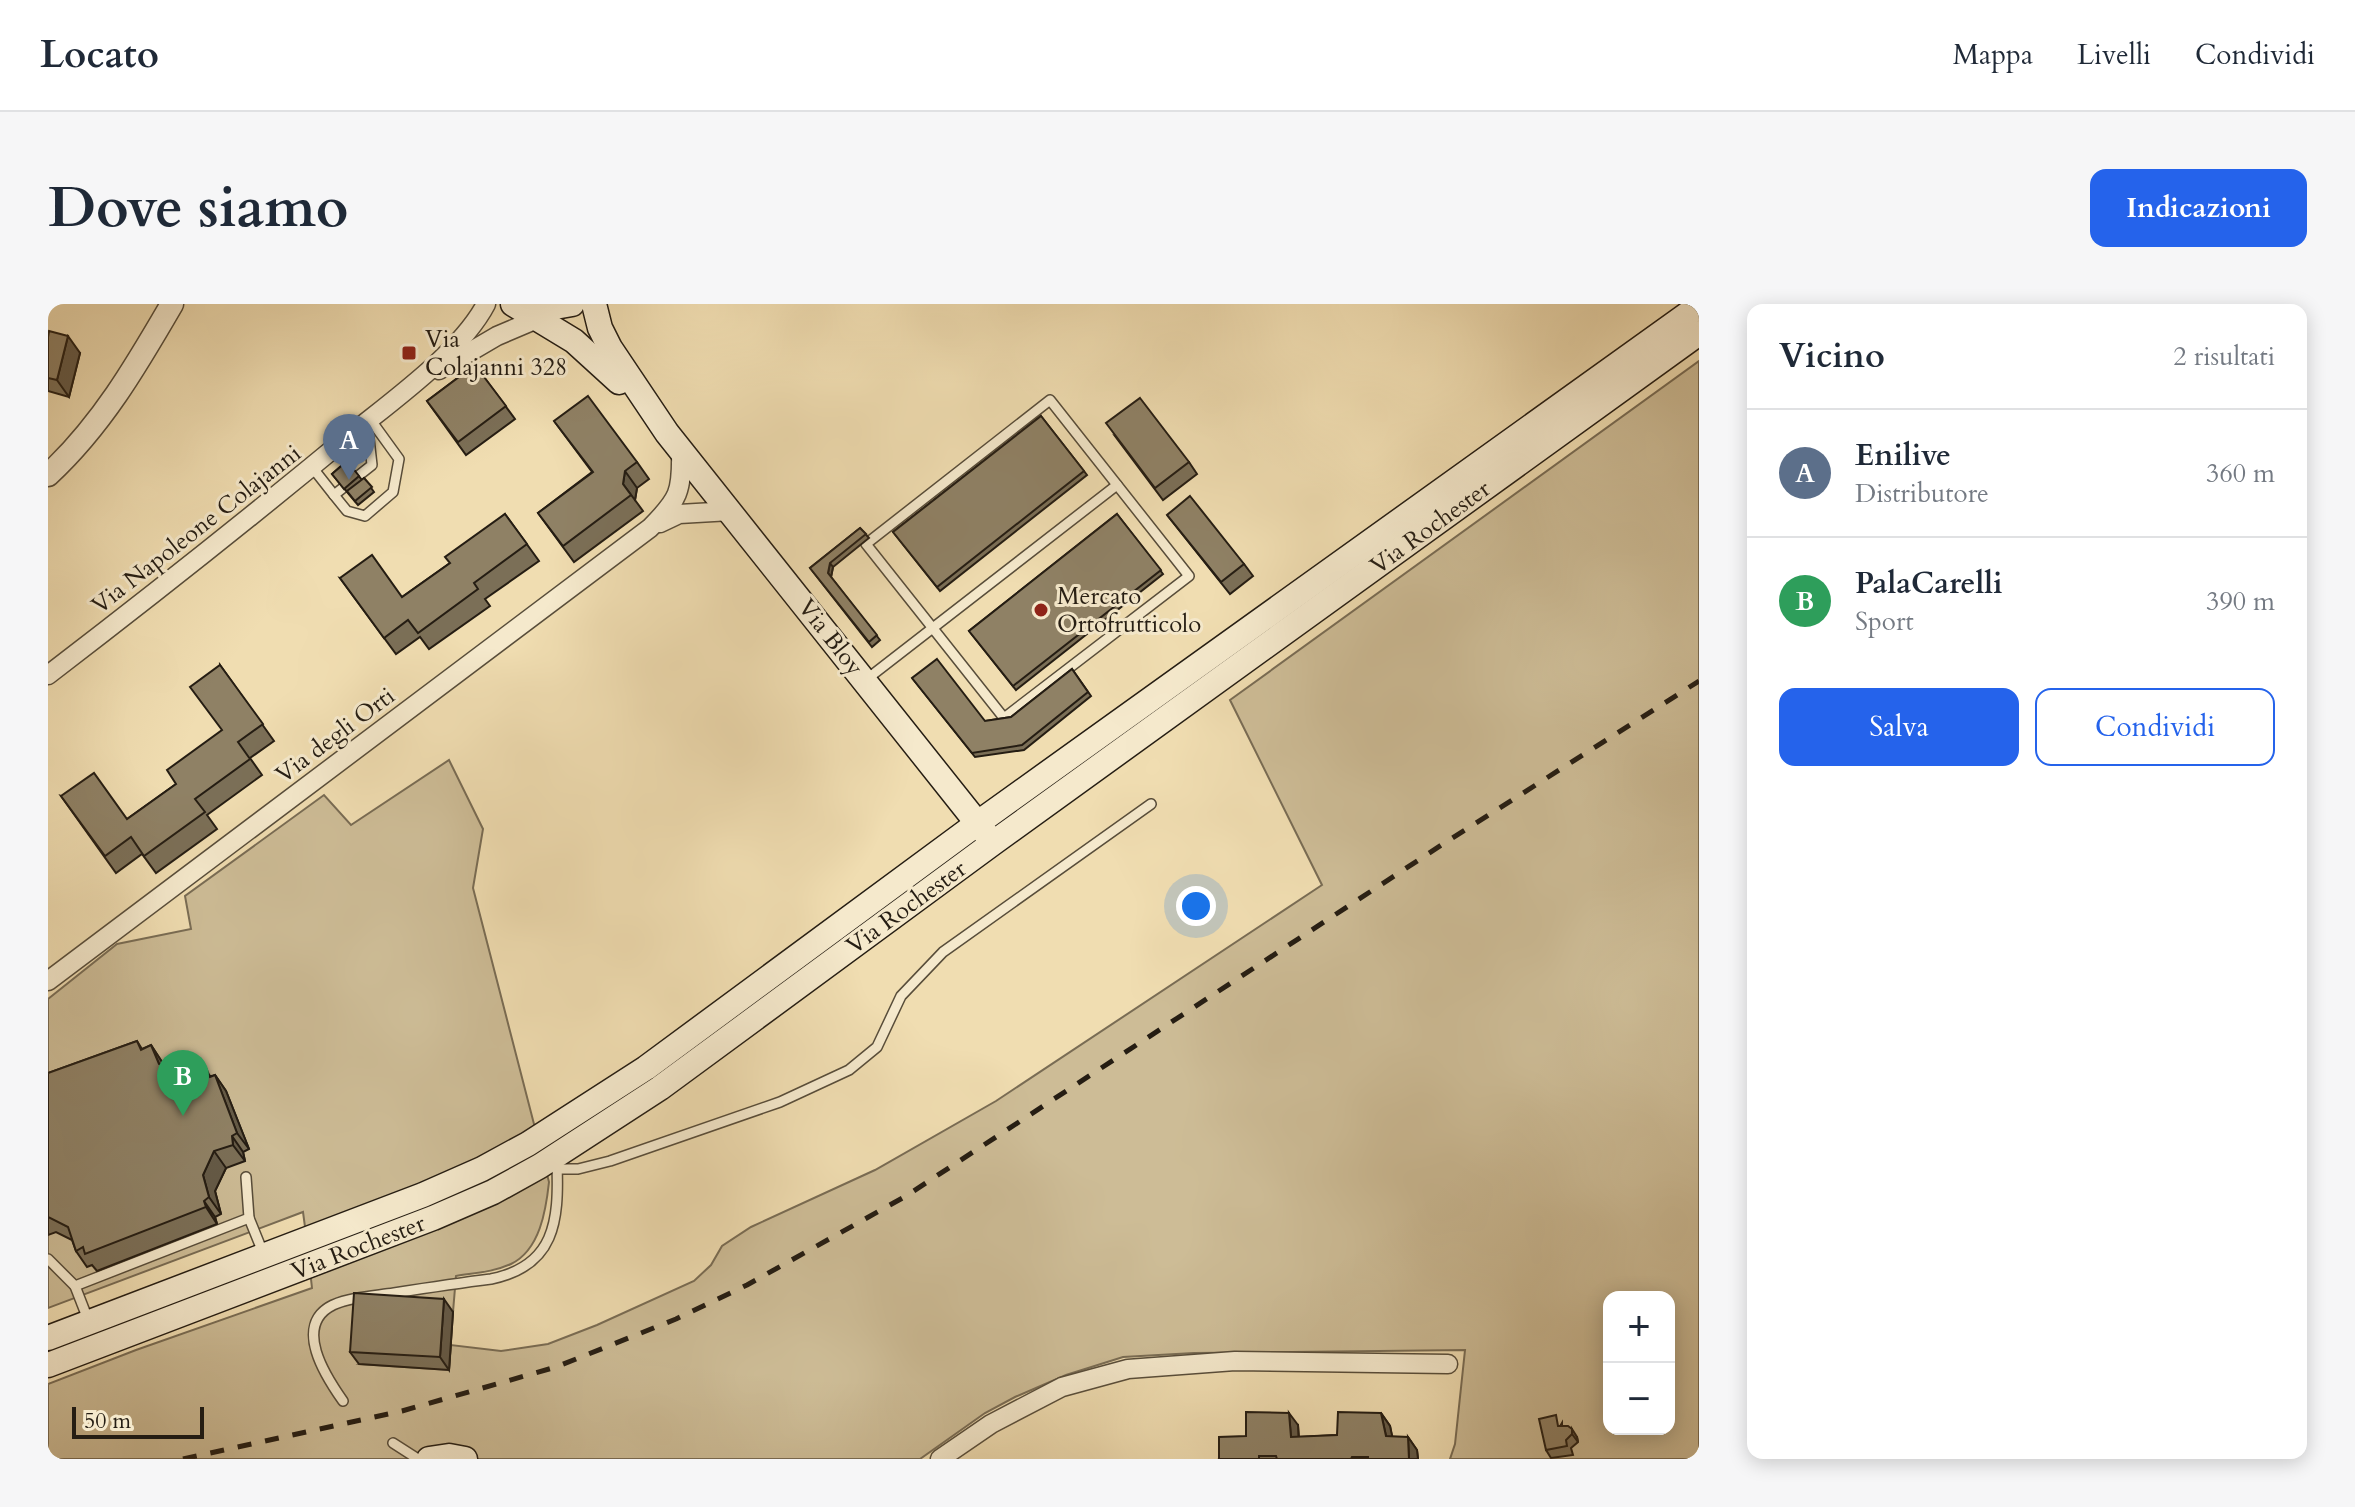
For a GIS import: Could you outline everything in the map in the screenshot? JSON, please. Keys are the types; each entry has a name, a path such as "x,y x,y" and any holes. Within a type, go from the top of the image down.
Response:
{"main road":[{"path":"594,304 600,328 610,348 674,442"},
{"path":"523,310 569,305"},
{"name":"Via Rochester","path":"48,1338 423,1195 528,1144 646,1068 978,823 1699,306"},
{"path":"523,310 574,341 601,363 674,442"},
{"name":"Via Rochester","path":"48,1365 433,1218 557,1162 1699,333"},
{"name":"Via Bloy","path":"674,442 993,843"},
{"path":"429,1459 449,1456 465,1459"}],"street":[{"path":"48,475 99,421 172,304"},
{"path":"409,388 458,340 484,305"},
{"path":"409,388 497,336 523,310"},
{"name":"Via Napoleone Colajanni","path":"48,675 217,545 409,388"},
{"path":"674,442 682,474 676,509 731,511"},
{"name":"Via degli Orti","path":"48,981 650,528 676,509 701,498 711,486"},
{"path":"940,1459 991,1424 1062,1387 1128,1369 1235,1361 1448,1364"}],"lane":[{"path":"1050,400 1189,576 1004,718 933,628 866,544 1050,400"},
{"path":"334,495 372,465 369,420"},
{"path":"312,467 347,511 365,516 393,492 399,459 369,420"},
{"path":"865,680 1117,485"},
{"path":"343,1401 329,1382 316,1350 314,1326 321,1313 333,1305 359,1298 511,1275 527,1266 552,1235 556,1216 557,1162 578,1169 610,1161 780,1102 849,1070 877,1047 901,996 943,952 1151,804"},
{"path":"246,1177 249,1218 264,1255"},
{"path":"75,1286 249,1218"},
{"path":"48,1259 75,1286 89,1322"},
{"path":"393,1443 418,1459"}],"shaded area":[{"path":"1699,361 1699,1459 1450,1459 1455,1444 1465,1350 1194,1353 1123,1357 1066,1375 1015,1397 985,1413 920,1459 48,1459 48,1384 312,1288 308,1252 48,1352 48,1349 308,1249 303,1212 48,1308 48,999 117,944 191,929 185,896 324,795 351,825 449,760 483,829 473,888 549,1182 540,1228 521,1258 498,1269 456,1276 453,1312 359,1364 449,1370 451,1345 501,1351 548,1344 694,1281 711,1265 722,1246 751,1227 875,1170 996,1101 1322,885 1230,700"}],"building":[{"path":"49,331 68,336 57,380 48,378"},
{"path":"475,365 506,406 458,442 427,401"},
{"path":"588,396 637,462 625,471 623,484 631,495 563,546 538,513 593,472 554,421"},
{"path":"1140,398 1189,462 1155,488 1106,423"},
{"path":"1041,416 1084,471 937,587 893,532"},
{"path":"347,461 359,476 344,489 332,474"},
{"path":"364,478 372,487 355,501 347,491"},
{"path":"1190,496 1244,564 1221,582 1167,515"},
{"path":"505,514 527,544 474,583 478,589 418,633 408,620 384,638 340,578 372,555 402,597 450,563 445,557"},
{"path":"1117,514 1161,570 1013,686 969,631"},
{"path":"860,528 866,534 830,563 828,573 877,635 869,642 810,568"},
{"path":"937,659 985,721 1011,717 1072,669 1088,692 1022,745 972,753 912,678"},
{"path":"220,665 263,724 238,742 250,759 195,799 205,812 144,856 131,837 105,856 61,796 94,773 127,819 176,784 167,770 222,730 190,687"},
{"path":"137,1041 141,1050 151,1045 159,1064 184,1073 206,1068 210,1077 215,1075 237,1133 232,1136 233,1145 214,1151 203,1175 209,1197 204,1201 206,1207 85,1254 83,1247 76,1251 68,1227 48,1217 48,1073"},
{"path":"354,1293 444,1299 440,1357 350,1352"},
{"path":"1246,1412 1289,1413 1291,1437 1337,1435 1338,1412 1381,1413 1386,1436 1408,1437 1409,1459 1277,1459 1276,1456 1259,1456 1259,1459 1219,1459 1219,1437 1246,1436"},
{"path":"1556,1415 1558,1426 1568,1426 1572,1434 1566,1440 1567,1446 1546,1450 1539,1419"}],"railway":[{"path":"183,1459 402,1411 556,1367 676,1319 747,1285 906,1196 1443,844 1699,681"}],"place":[{"name":"Via Colajanni 328","path":"409,353"},
{"name":"Enilive","path":"349,480"},
{"name":"Mercato Ortofrutticolo","path":"1041,610"},
{"name":"PalaCarelli","path":"183,1116"}]}
